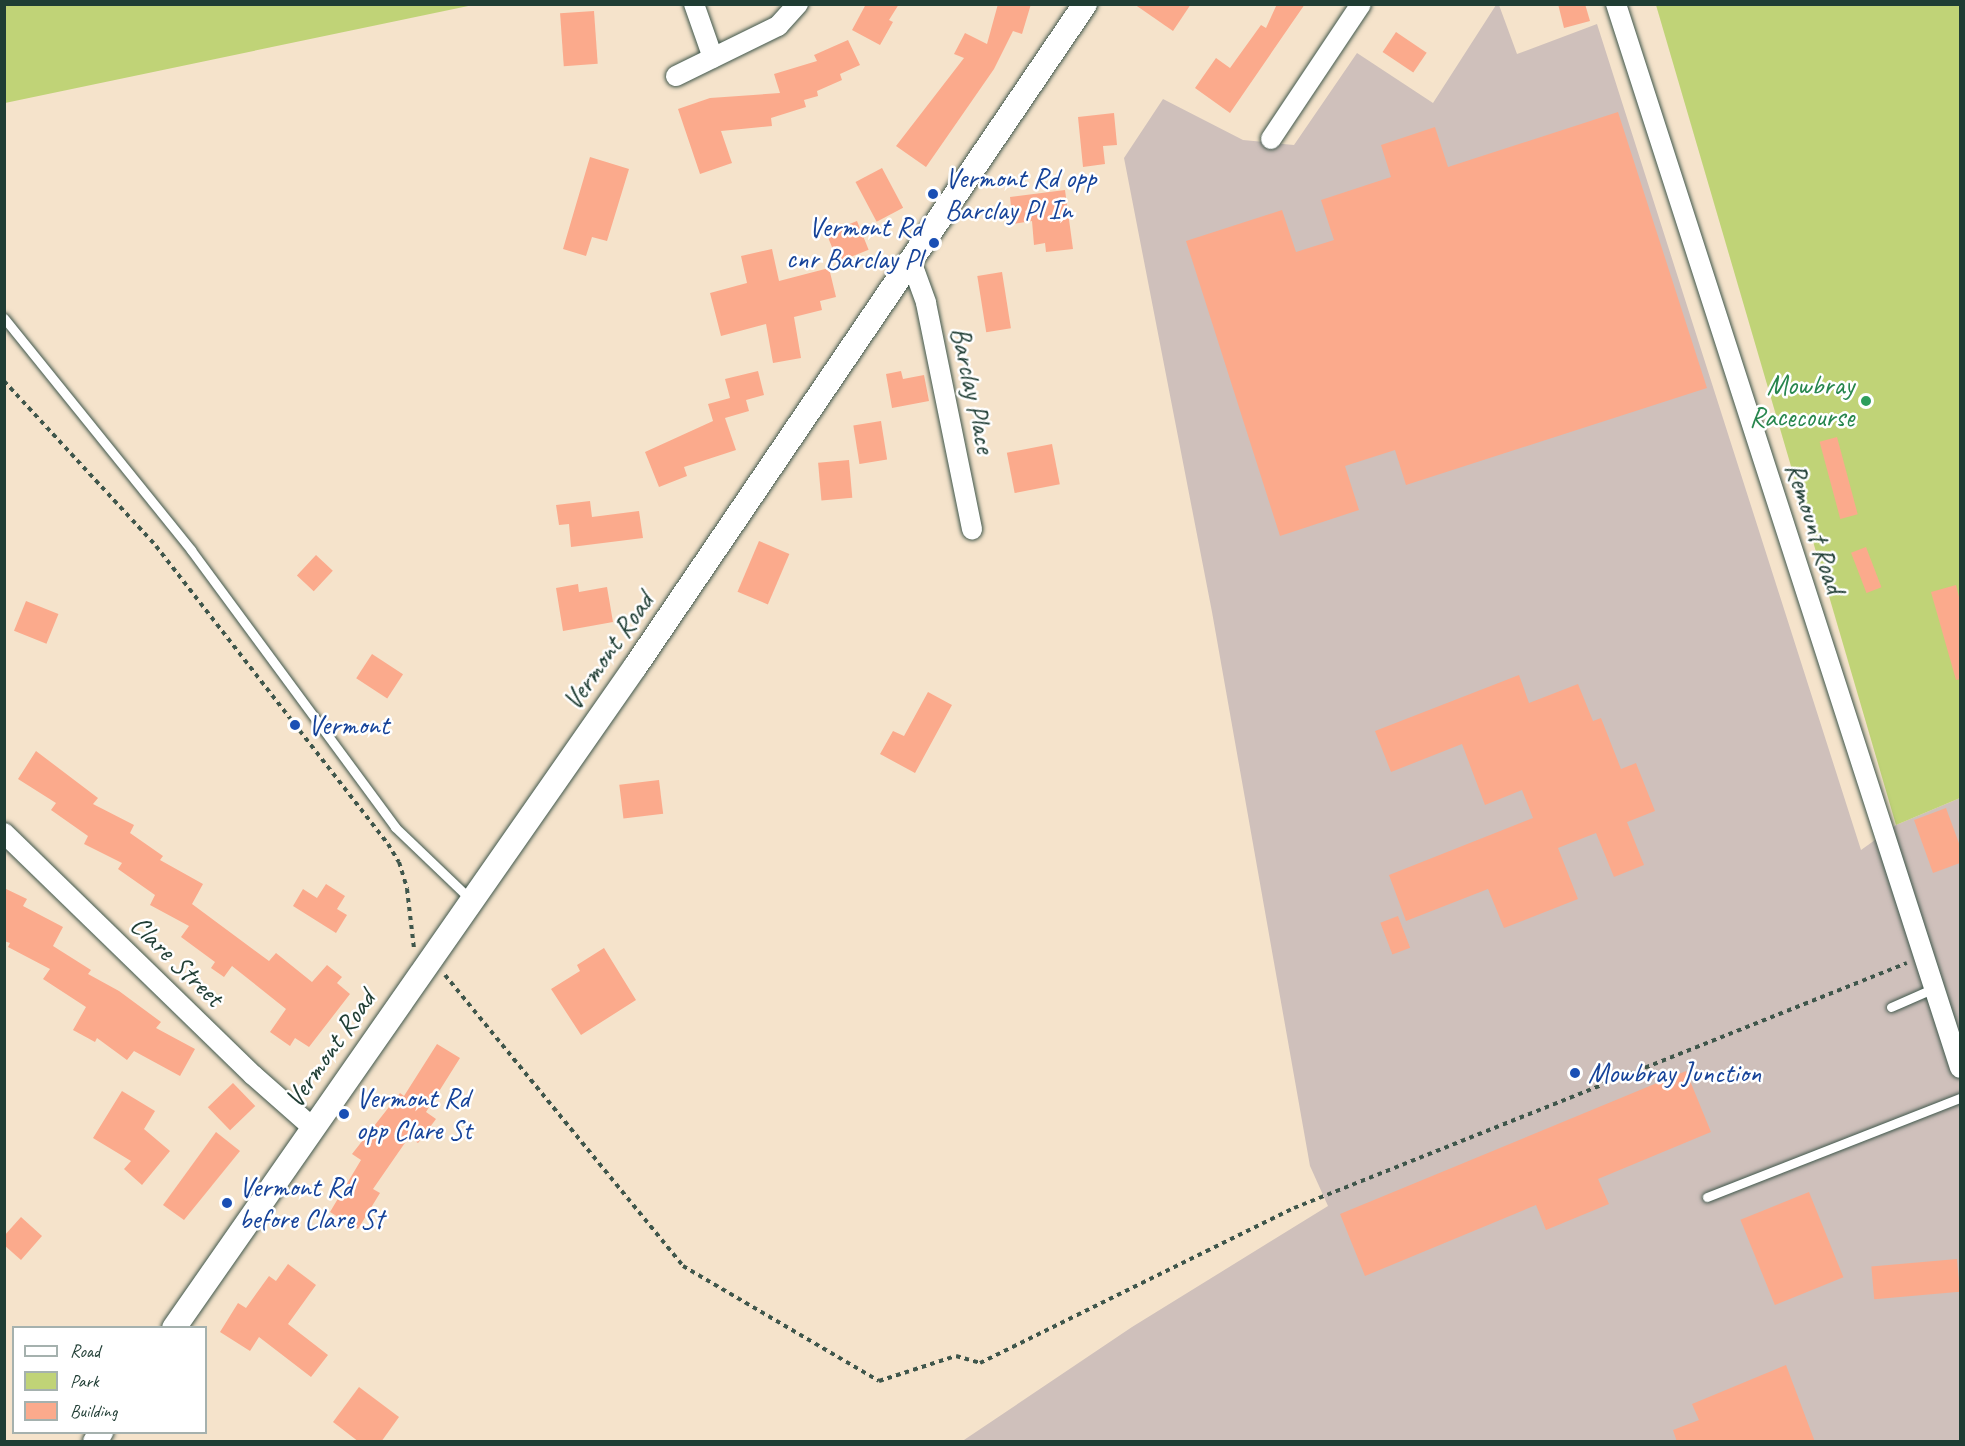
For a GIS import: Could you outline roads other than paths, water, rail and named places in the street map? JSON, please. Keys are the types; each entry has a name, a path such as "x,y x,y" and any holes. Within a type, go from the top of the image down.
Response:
{"street":[{"path":"694,4 713,58"},
{"path":"676,76 778,26 798,4"},
{"name":"Vermont Road","path":"175,1326 908,266 1085,4"},
{"path":"1271,139 1361,4"},
{"name":"Remount Road","path":"1616,4 1960,1068"},
{"name":"Barclay Place","path":"908,266 915,273 926,303 972,529"},
{"name":"Clare Street","path":"4,833 253,1075 312,1127"},
{"path":"1949,1031 1960,1049"}],"lane":[{"path":"4,318 191,550 395,827 471,900"},
{"path":"1891,1007 1934,988"},
{"path":"1707,1197 1960,1098"}],"place":[{"name":"Vermont Rd opp Barclay Pl In","path":"933,194"},
{"name":"Vermont Rd cnr Barclay Pl","path":"934,243"},
{"name":"Mowbray Racecourse","path":"1866,401"},
{"name":"Vermont","path":"295,725"},
{"name":"Mowbray Junction","path":"1575,1073"},
{"name":"Vermont Rd opp Clare St","path":"344,1114"},
{"name":"Vermont Rd before Clare St","path":"227,1203"}]}
